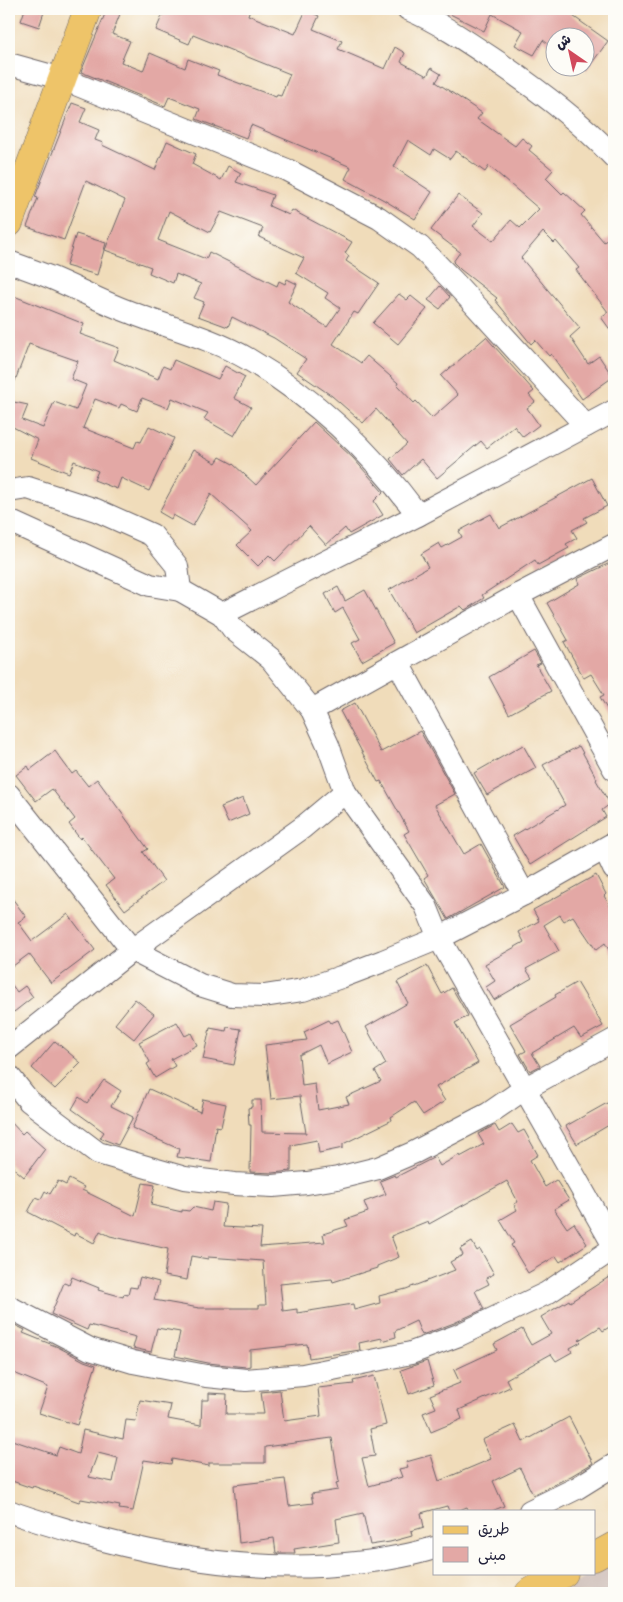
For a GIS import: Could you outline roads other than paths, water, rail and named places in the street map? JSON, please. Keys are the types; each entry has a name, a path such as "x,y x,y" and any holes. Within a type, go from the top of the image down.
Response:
{"main road":[{"path":"9,224 88,9"},
{"path":"596,1556 614,1546"},
{"path":"529,1593 562,1574"}],"street":[{"path":"408,9 471,44 524,81 570,116 614,157"},
{"path":"9,64 63,79 287,170 379,218 420,247 586,426"},
{"path":"9,262 52,278 130,313 212,342 247,358 314,406 366,451 395,484 418,515"},
{"path":"222,614 418,515 614,411"},
{"path":"9,491 28,488 96,510 152,535 177,566 180,590"},
{"path":"9,521 150,585 180,590 222,614 233,628 271,659 312,710 328,745 345,792 426,906 439,938 614,1247 547,1293 459,1335 411,1353 303,1375 246,1380 206,1376 133,1362 90,1349 9,1307"},
{"path":"312,710 518,595 614,545"},
{"path":"518,595 614,769"},
{"path":"398,663 524,894"},
{"path":"9,1048 132,950 302,828 345,792"},
{"path":"9,795 132,950 200,986 232,995 264,996 303,990 342,977 439,938 524,894 611,854"},
{"path":"9,1076 29,1102 98,1153 185,1178 234,1184 273,1186 338,1178 378,1168 415,1152 488,1114 524,1089 614,1040"},
{"path":"532,1510 576,1488 614,1465"},
{"path":"9,1511 138,1550 256,1566 302,1568 338,1565 415,1554 433,1548"}]}
